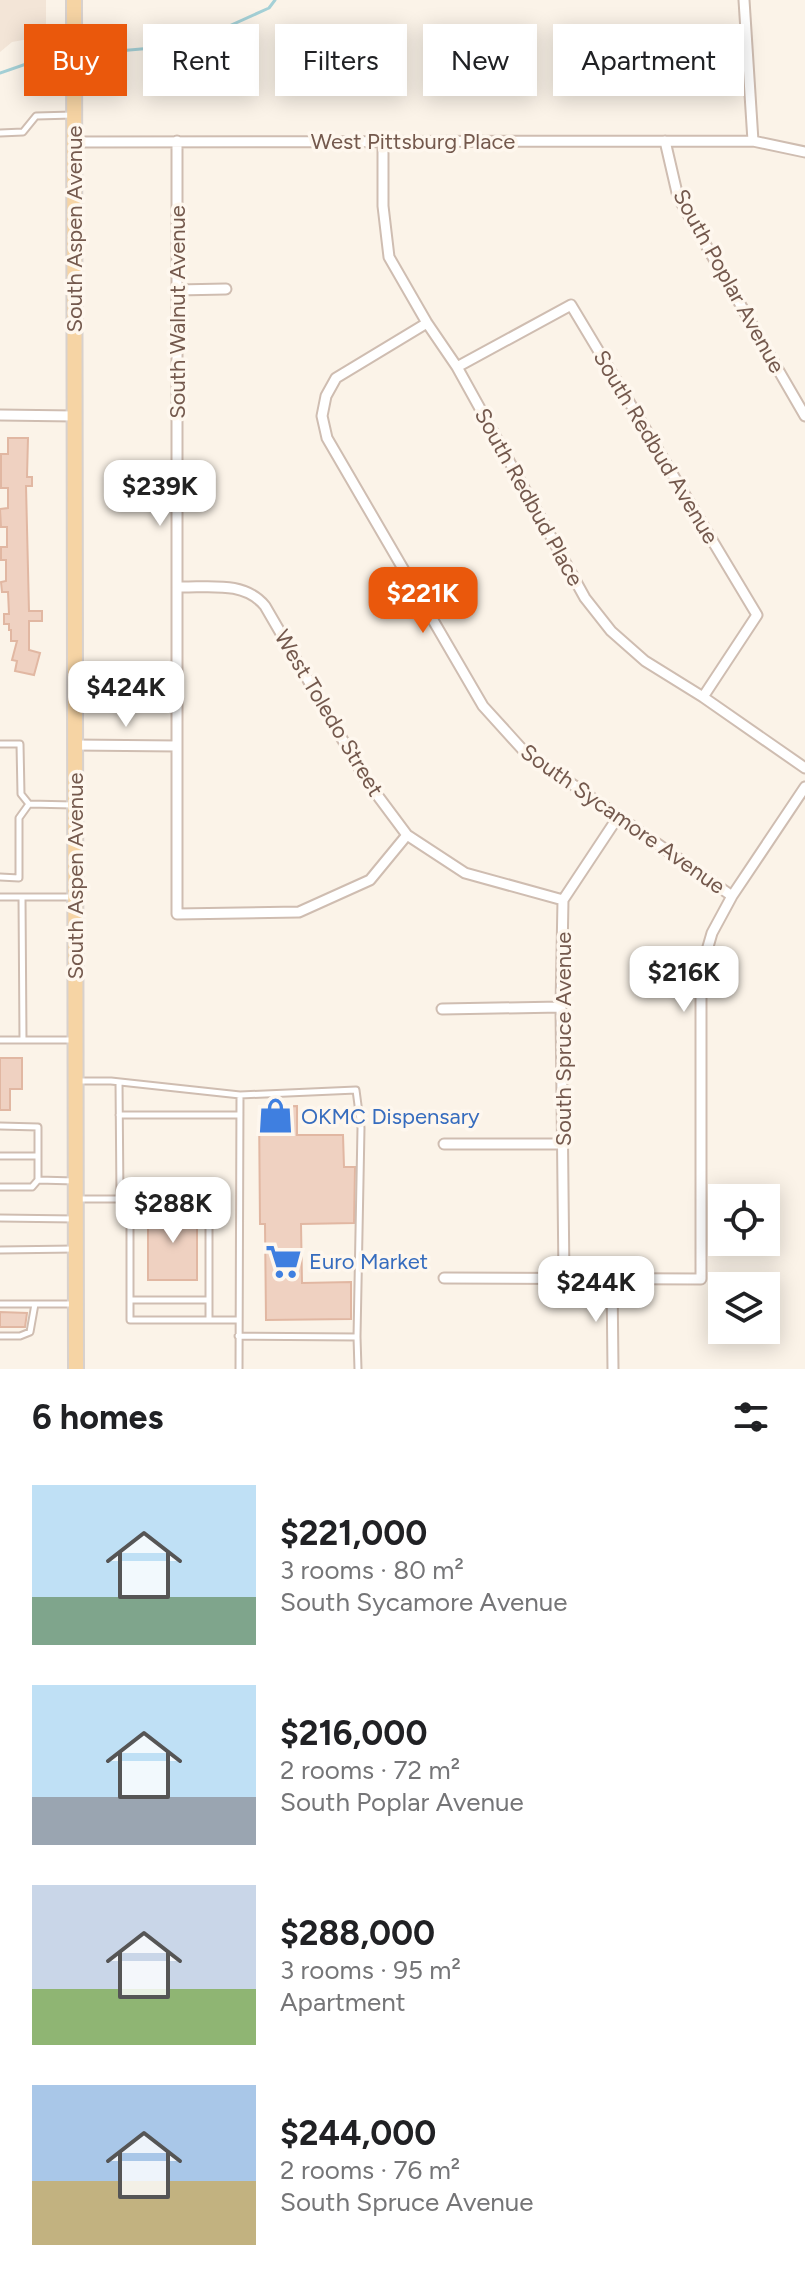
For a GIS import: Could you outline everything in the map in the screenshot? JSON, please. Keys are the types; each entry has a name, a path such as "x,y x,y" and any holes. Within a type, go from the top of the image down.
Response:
{"main road":[{"name":"South Aspen Avenue","path":"74,0 76,1369"}],"street":[{"path":"744,0 753,141"},
{"name":"South Walnut Avenue","path":"177,141 177,914 299,912 370,880 407,835"},
{"name":"South Redbud Place","path":"383,141 383,206 389,257 457,367 585,598 611,631 645,661 805,768"},
{"name":"South Poplar Avenue","path":"665,141 678,197 805,416"},
{"name":"West Pittsburg Place","path":"74,142 753,141 805,152"},
{"path":"177,290 226,289"},
{"name":"South Redbud Avenue","path":"457,367 571,305 757,615 703,697"},
{"name":"South Sycamore Avenue","path":"427,323 336,378 326,396 322,416 327,438 483,706 522,749 732,896"},
{"path":"0,415 74,416"},
{"name":"West Toledo Street","path":"177,587 240,588 256,595 366,780 407,835 465,873 563,900"},
{"path":"74,745 177,746"},
{"path":"444,1278 701,1279 701,971 712,933 732,896 805,787"},
{"name":"South Spruce Avenue","path":"564,1278 563,900 618,817"},
{"path":"442,1009 561,1007"},
{"path":"444,1144 563,1144"},
{"path":"612,1278 613,1369"}],"lane":[{"path":"0,133 23,132 36,116 74,115"},
{"path":"0,744 20,744 21,794 29,804"},
{"path":"29,804 74,805"},
{"path":"0,877 19,878 19,818 29,804"},
{"path":"0,897 75,897"},
{"path":"22,897 23,1040"},
{"path":"0,1040 75,1040"},
{"path":"75,1081 119,1082 240,1095 356,1090 361,1128 358,1369"},
{"path":"119,1082 120,1199"},
{"path":"239,1369 240,1095"},
{"path":"119,1115 240,1115"},
{"path":"0,1126 38,1127 38,1180 32,1187 0,1187"},
{"path":"0,1156 38,1156"},
{"path":"38,1180 76,1181"},
{"path":"76,1199 197,1199 206,1204 209,1213 209,1320"},
{"path":"130,1199 130,1320 238,1320"},
{"path":"0,1218 76,1219"},
{"path":"0,1250 76,1249"},
{"path":"130,1300 209,1300"},
{"path":"0,1304 76,1304"},
{"path":"0,1336 20,1336 30,1332 35,1304"},
{"path":"238,1336 357,1337"}],"shaded area":[{"path":"0,0 46,0 46,24 24,24 24,40 12,42 0,52"}],"building":[{"path":"8,438 28,438 27,477 32,477 32,486 26,486 29,611 42,611 42,621 29,621 29,650 40,653 34,675 15,671 17,661 12,660 17,641 11,641 9,624 4,624 4,614 9,614 8,592 2,592 1,582 6,581 6,560 1,560 1,547 7,547 7,527 1,527 0,509 8,508 8,488 1,488 1,454 8,454"},
{"path":"0,1058 22,1058 22,1089 10,1089 10,1110 0,1110"},
{"path":"297,1106 297,1135 343,1135 344,1167 355,1167 354,1223 301,1224 302,1283 351,1282 351,1319 266,1320 265,1224 260,1224 259,1107"},
{"path":"148,1209 183,1209 191,1216 197,1209 204,1215 197,1223 197,1280 148,1280"},
{"path":"0,1312 27,1313 25,1327 0,1327"}],"waterway":[{"path":"127,50 187,45 269,8 275,0"},
{"path":"0,73 24,65"}],"place":[{"name":"OKMC Dispensary","path":"275,1116"},
{"name":"Euro Market","path":"283,1261"}]}
